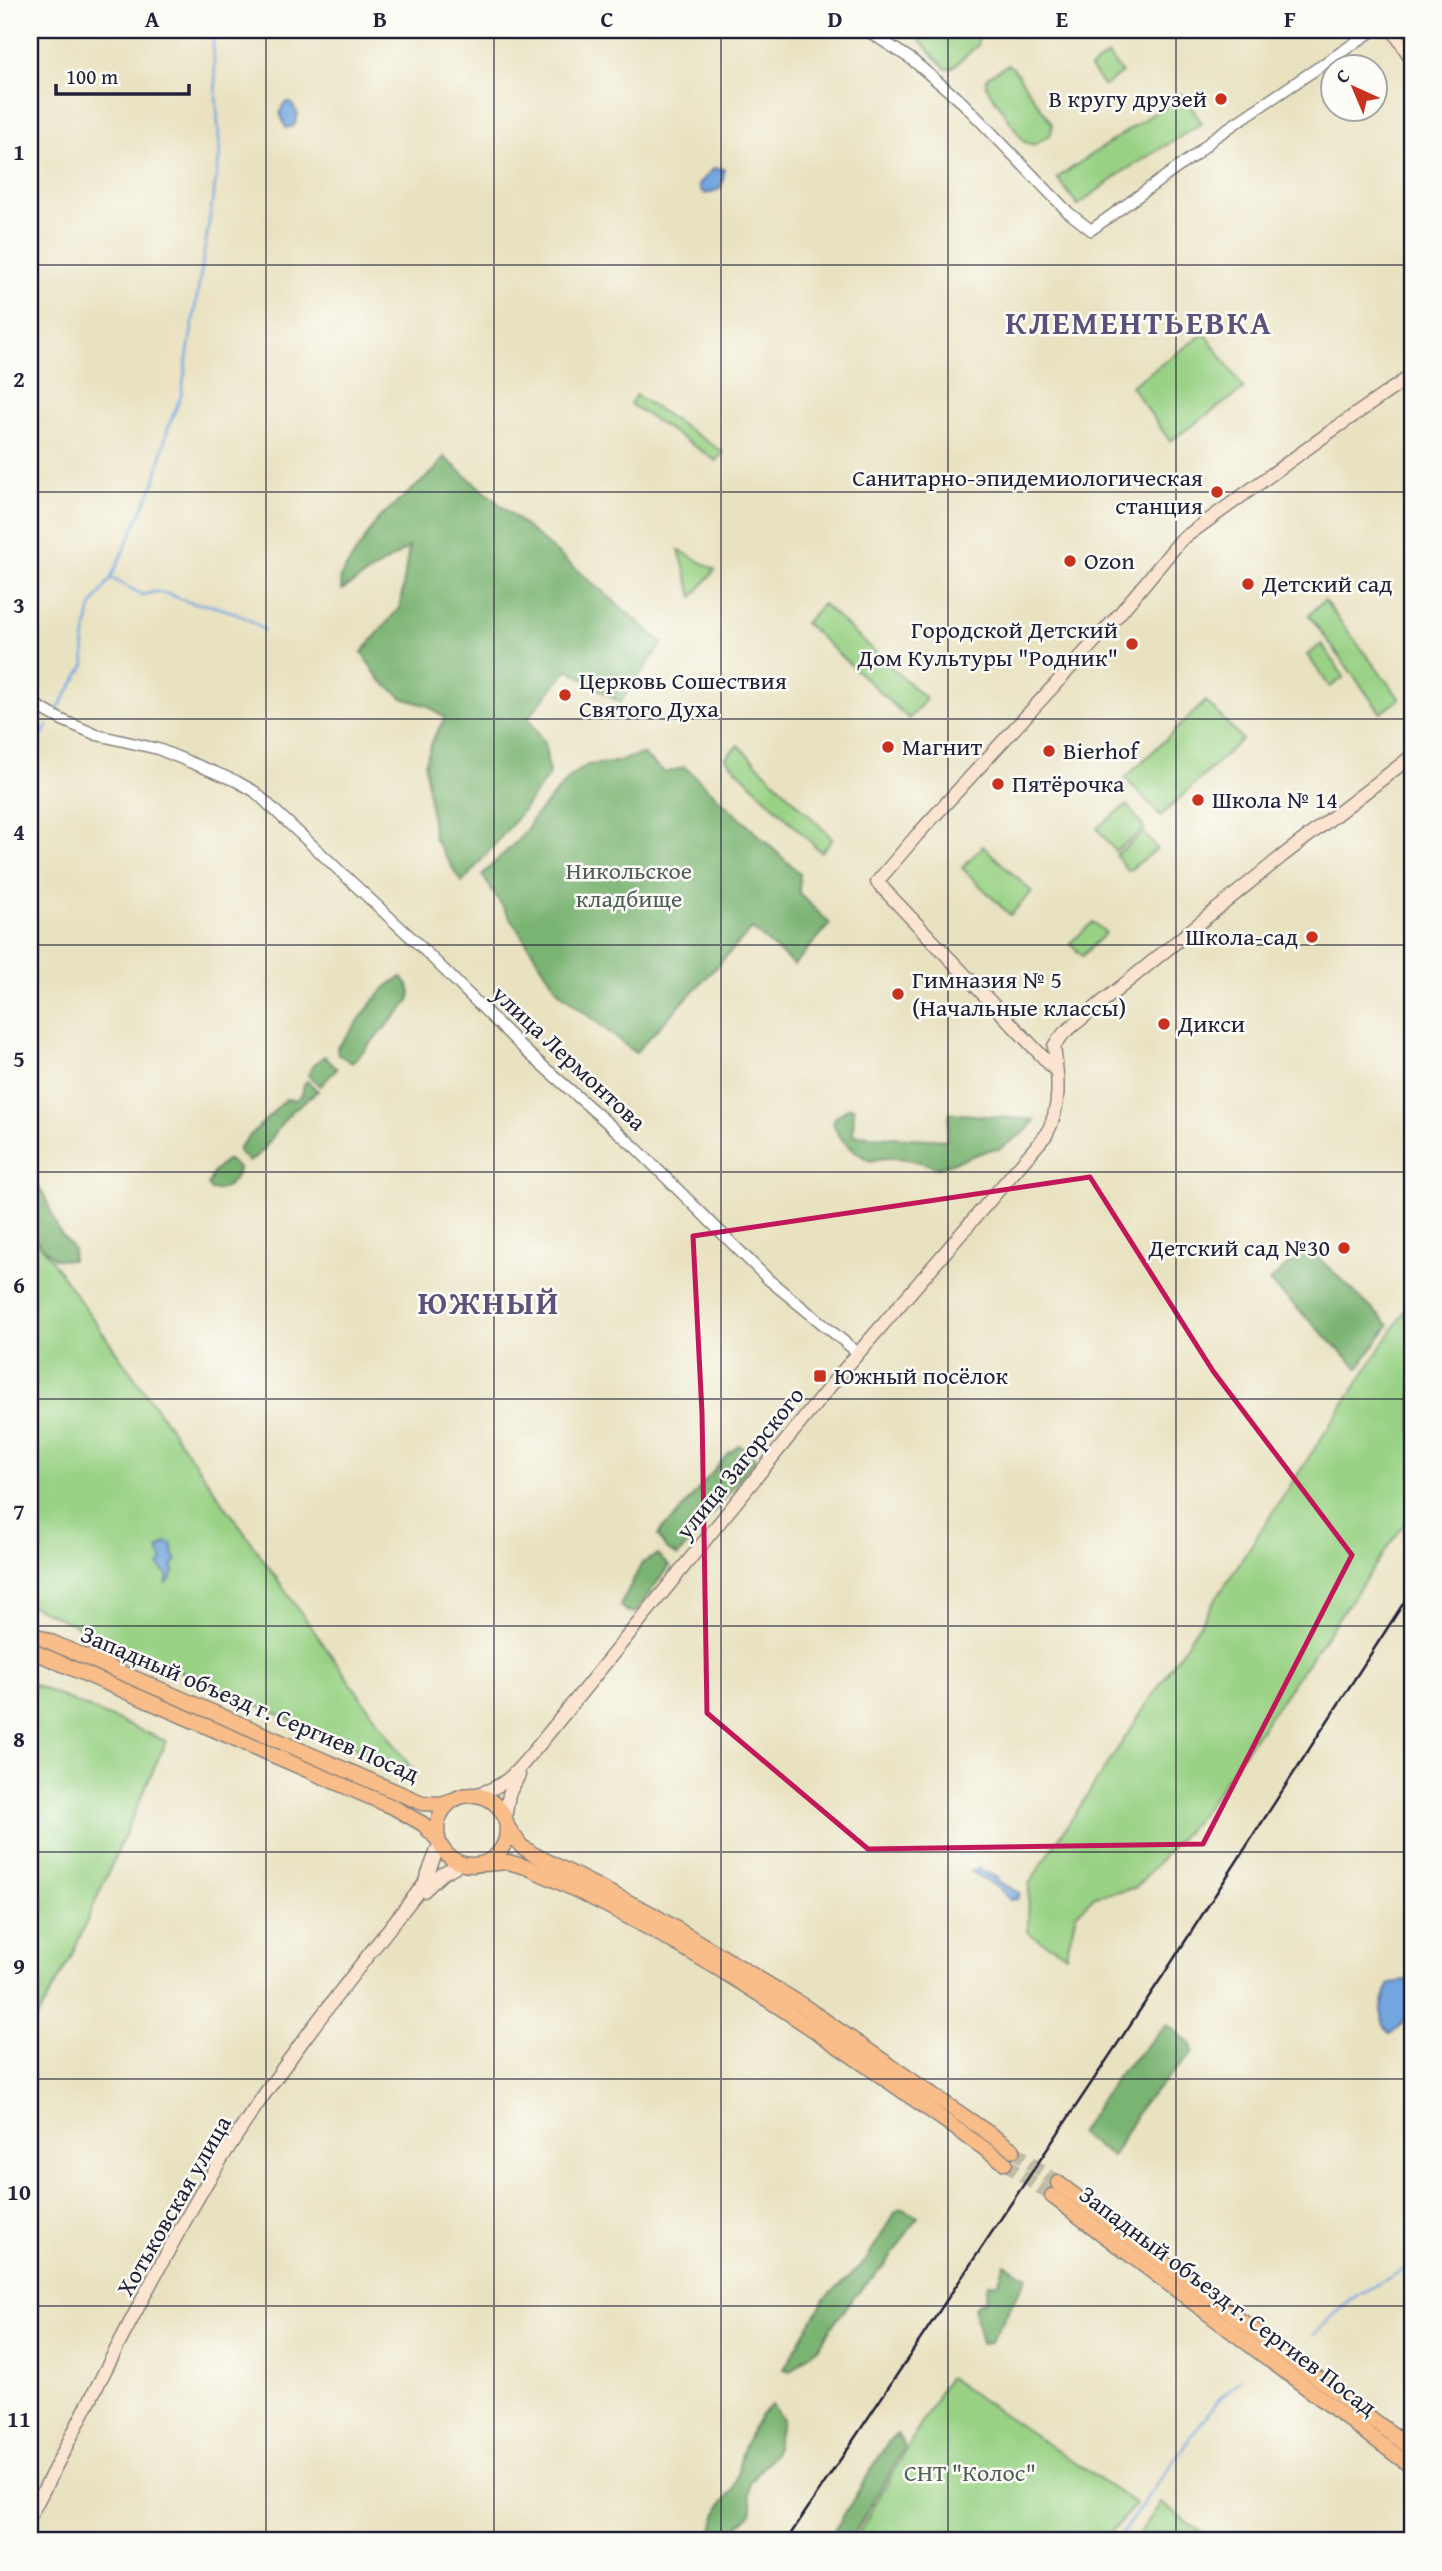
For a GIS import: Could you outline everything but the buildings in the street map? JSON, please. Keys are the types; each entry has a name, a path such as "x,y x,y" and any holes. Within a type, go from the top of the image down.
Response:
{"main road":[{"path":"1395,30 1412,49"},
{"path":"1395,30 1412,60"},
{"path":"1058,1073 877,882 1140,591 1181,540 1412,375"},
{"name":"улица Загорского","path":"539,1745 767,1462 1046,1135 1055,1119 1058,1105 1058,1073 1054,1046 1065,1033 1281,857 1412,756"},
{"name":"Западный объезд г. Сергиев Посад","path":"30,1633 422,1803 441,1804 453,1800"},
{"name":"Западный объезд г. Сергиев Посад","path":"30,1650 393,1807 423,1824 438,1842"},
{"path":"384,1935 427,1879 438,1842 438,1820 444,1809 453,1800 493,1790 505,1783 539,1745"},
{"path":"484,1864 495,1858 502,1849 509,1794 539,1745"},
{"path":"438,1842 444,1853 460,1864 476,1866 508,1862 526,1867 643,1925 792,2014 1009,2157 799,2003 650,1913 521,1846 490,1800 474,1795"},
{"path":"384,1935 432,1883 460,1864"},
{"name":"Хотьковская улица","path":"30,2516 171,2246 207,2184 247,2119 384,1935"},
{"name":"Западный объезд г. Сергиев Посад","path":"1412,2449 1055,2189 1206,2314 1412,2467"}],"street":[{"path":"866,30 911,59 963,103 1068,212 1091,230 1215,138 1374,30"},
{"name":"улица Лермонтова","path":"30,702 85,730 158,749 254,791 336,865 527,1052 636,1148 769,1280 859,1353"}],"highlighted area":[{"path":"1090,1177 1213,1371 1352,1555 1203,1844 868,1849 707,1713 702,1413 693,1236"}],"green space":[{"path":"910,30 975,30 978,34 978,45 952,68 946,69"},
{"path":"1108,55 1122,73 1104,86 1090,68"},
{"path":"1008,65 1013,68 1052,124 1051,134 1034,145 1024,142 986,86 987,77"},
{"path":"1182,94 1202,123 1121,173 1078,205 1057,178"},
{"path":"1205,333 1244,389 1170,441 1131,386"},
{"path":"636,395 723,452 717,461 630,404"},
{"path":"444,457 663,643 620,703 568,669 528,718 545,744 549,775 462,883 434,838 425,764 433,739 445,718 428,706 403,698 379,679 362,652 400,607 409,547 342,590 340,577 378,519 434,471"},
{"path":"679,550 715,570 693,597"},
{"path":"1324,600 1400,699 1381,713 1309,615"},
{"path":"823,604 926,699 909,719 805,623"},
{"path":"1322,644 1344,677 1330,687 1307,655"},
{"path":"1206,701 1242,739 1161,816 1125,778"},
{"path":"738,745 833,839 821,852 725,758"},
{"name":"Никольское кладбище","path":"642,754 665,773 685,767 800,874 799,893 830,924 794,965 752,929 635,1053 559,992 482,875 523,835 534,817 573,774 588,765 611,763"},
{"path":"1127,805 1145,829 1115,851 1097,828"},
{"path":"1144,833 1157,849 1128,871 1116,855"},
{"path":"983,846 1032,892 1010,915 962,868"},
{"path":"1093,922 1106,933 1082,956 1070,943"},
{"path":"402,977 410,989 408,1003 352,1063 338,1054 337,1047 375,999"},
{"path":"324,1056 337,1069 320,1086 308,1075 313,1065"},
{"path":"307,1081 318,1091 291,1112 265,1148 249,1162 239,1152 239,1147 286,1099 295,1100 302,1095"},
{"path":"850,1107 854,1109 853,1135 946,1140 950,1113 1035,1120 1025,1132 999,1149 938,1168 904,1159 870,1161 858,1154 846,1144 834,1126 833,1119"},
{"path":"227,1159 238,1168 235,1177 225,1187 211,1190 208,1185 213,1173"},
{"path":"30,1172 45,1197 58,1230 73,1249 72,1260 55,1259 30,1235"},
{"path":"30,1230 416,1775 30,1605"},
{"path":"1308,1248 1389,1325 1358,1368 1269,1281"},
{"path":"1412,1300 1412,1513 1200,1816 1135,1888 1095,1896 1076,1914 1066,1955 1028,1933 1029,1884"},
{"path":"739,1445 753,1455 755,1460 678,1556 666,1549 658,1536 662,1528 673,1520 726,1456"},
{"path":"657,1555 669,1566 635,1613 626,1611 620,1606 642,1563"},
{"path":"30,1683 166,1741 71,1957 30,2030"},
{"path":"1167,2024 1191,2044 1193,2053 1143,2103 1112,2157 1079,2134 1117,2076"},
{"path":"901,2208 918,2217 887,2262 854,2297 820,2346 790,2371 784,2369 824,2300 865,2262 894,2214"},
{"path":"1005,2264 1027,2277 990,2343 982,2344 974,2308 978,2303 985,2302 988,2283 998,2283"},
{"name":"СНТ \"Колос\"","path":"948,2377 1136,2504 1103,2541 854,2541"},
{"path":"772,2405 782,2419 774,2454 750,2483 751,2515 740,2524 730,2541 708,2541 721,2505 734,2489 742,2453 750,2434 761,2414"},
{"path":"897,2434 905,2447 850,2541 828,2541 888,2442"},
{"path":"1161,2503 1214,2541 1134,2541"}],"water":[{"path":"288,102 298,114 294,126 286,128 280,113 283,105"},
{"path":"714,168 724,169 723,181 720,189 706,194 700,190 699,184"},
{"path":"167,1542 172,1544 177,1560 172,1566 174,1571 171,1579 166,1583 168,1575 159,1566 163,1561 158,1550"},
{"path":"978,1869 998,1878 999,1882 1020,1893 1017,1899 1010,1900 998,1887 971,1871"},
{"path":"1390,1983 1412,1983 1409,2012 1403,2023 1390,2034 1382,2016 1385,1996"}],"waterway":[{"path":"55,713 85,665 84,640 91,607 111,578 155,481 168,428 181,396 220,154 212,30"},
{"path":"111,578 143,595 165,593 191,603 231,611 264,630"},
{"path":"30,755 48,725"},
{"path":"1313,2335 1349,2300 1412,2265"},
{"path":"1116,2541 1216,2402 1241,2379"}],"tunnel":[{"path":"1013,2150 1058,2183"},
{"path":"1005,2163 1052,2196"}],"railway":[{"path":"786,2541 1164,1974 1412,1590"}],"place":[{"name":"В кругу друзей","path":"1221,99"},
{"name":"Санитарно-эпидемиологическая станция","path":"1217,492"},
{"name":"Ozon","path":"1070,561"},
{"name":"Детский сад","path":"1248,584"},
{"name":"Городской Детский Дом Культуры \"Родник\"","path":"1132,644"},
{"name":"Церковь Сошествия Святого Духа","path":"565,695"},
{"name":"Магнит","path":"888,747"},
{"name":"Bierhof","path":"1049,751"},
{"name":"Пятёрочка","path":"998,784"},
{"name":"Школа № 14","path":"1198,800"},
{"name":"Школа-сад","path":"1312,937"},
{"name":"Гимназия № 5 (Начальные классы)","path":"898,994"},
{"name":"Дикси","path":"1164,1024"},
{"name":"Детский сад №30","path":"1344,1248"},
{"name":"Южный посёлок","path":"820,1376"}],"district":[{"name":"КЛЕМЕНТЬЕВКА","path":"1139,323"},
{"name":"ЮЖНЫЙ","path":"489,1303"}]}
